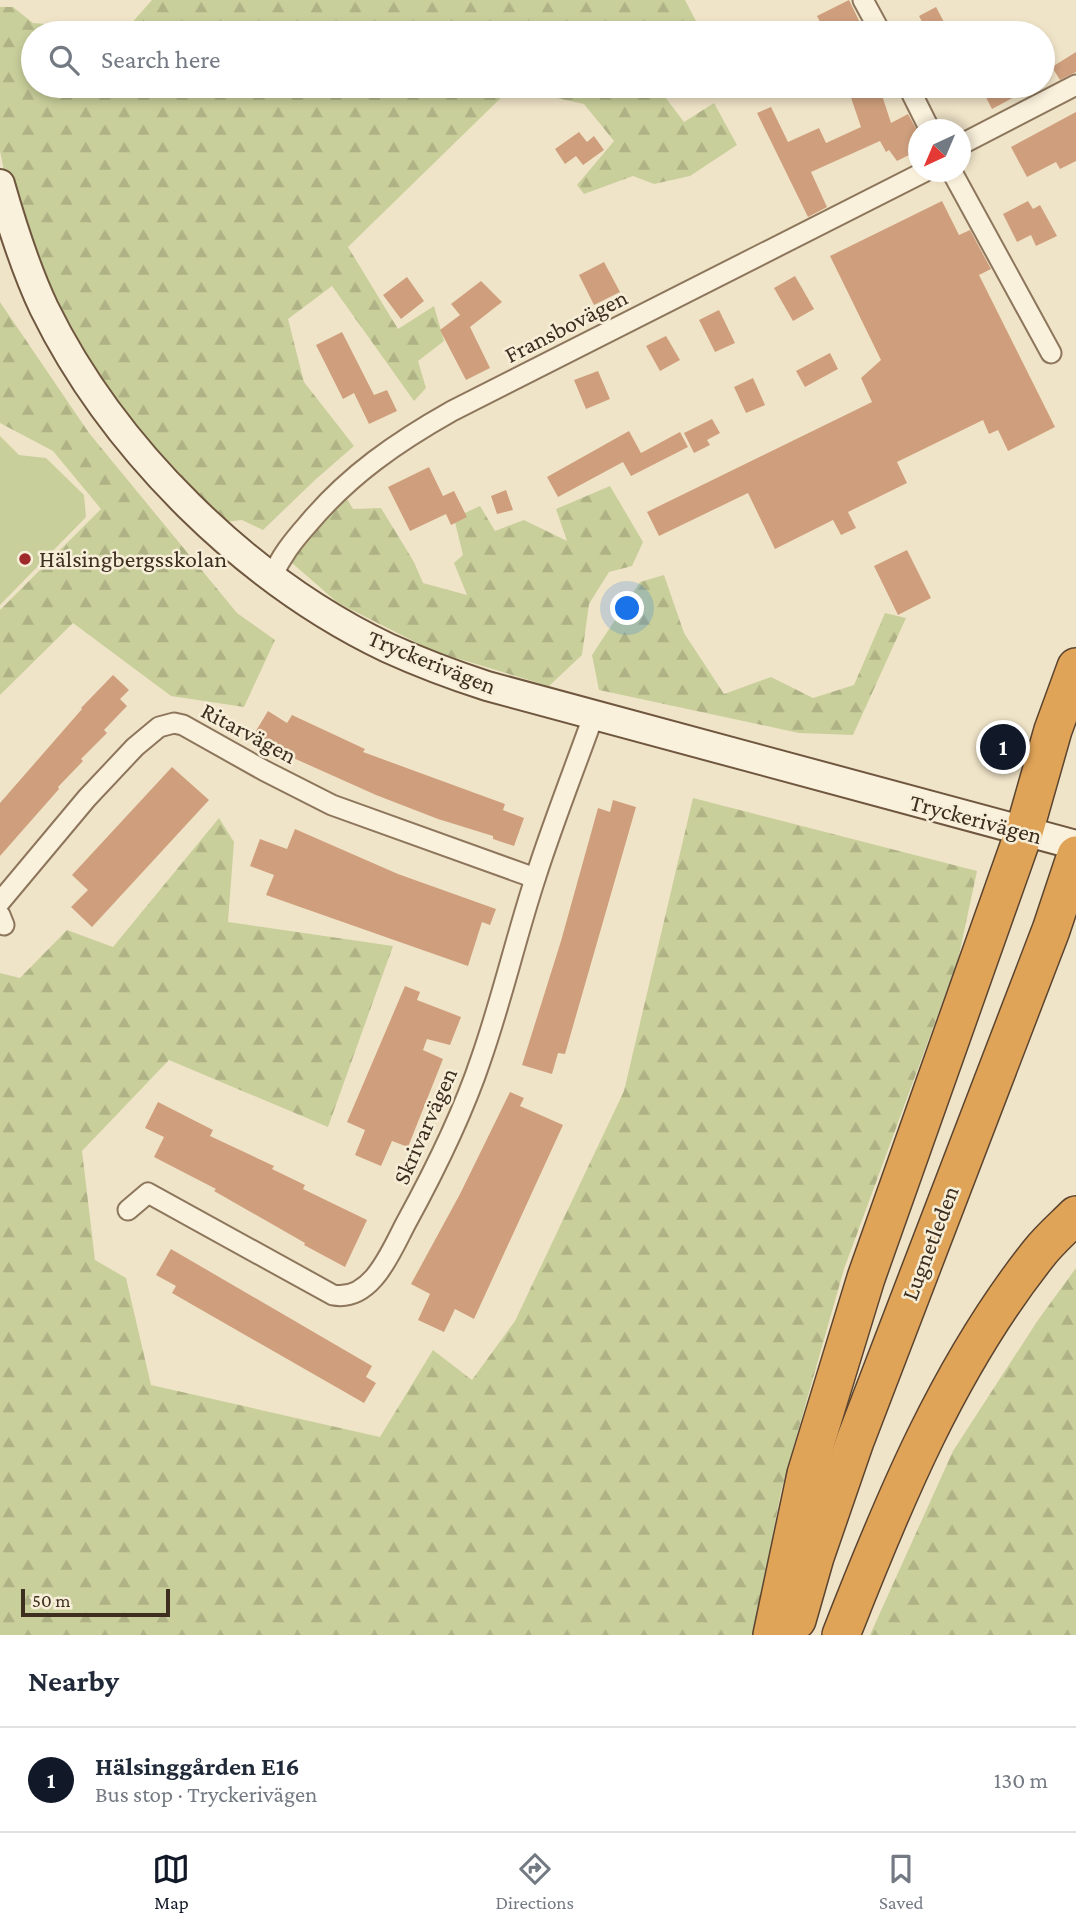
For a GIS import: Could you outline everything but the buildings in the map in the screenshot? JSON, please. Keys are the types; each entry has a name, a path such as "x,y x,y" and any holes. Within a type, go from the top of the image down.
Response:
{"highway":[{"path":"772,1635 806,1475 866,1278 1024,832 1053,730 1076,667"},
{"name":"Lugnetleden","path":"818,1635 851,1524 1065,936 1076,855"},
{"name":"Lugnetleden","path":"793,1635 819,1544 855,1441 1065,936"},
{"path":"841,1635 887,1519 947,1396 988,1323 1040,1251 1076,1215"}],"street":[{"path":"863,0 874,21"},
{"path":"1055,96 1076,85"},
{"path":"914,98 924,119"},
{"path":"971,140 1051,98"},
{"name":"Fransbovägen","path":"272,577 281,555 334,494 364,467 405,438 452,411 908,180"},
{"path":"957,182 1051,353"},
{"name":"Tryckerivägen","path":"0,184 17,241 44,309 101,402 138,450 182,498 230,543 272,577 325,613 387,647 445,672 593,716 1076,845"},
{"name":"Skrivarvägen","path":"128,1210 148,1193 326,1293 344,1297 358,1292 371,1281 386,1260 431,1176 462,1110 491,1028 535,878 593,716"},
{"name":"Ritarvägen","path":"0,902 87,798 135,747 159,727 174,723 183,725 265,771 332,804 535,878"}],"green space":[{"path":"152,0 685,0 696,21 133,21"},
{"path":"0,7 13,7 30,21 21,21 21,98 501,98 348,247 398,329 434,306 444,341 418,361 426,388 414,401 332,286 288,319 304,382 354,446 263,530 242,520 226,522 174,485 63,327 7,186 0,151"},
{"path":"557,98 666,98 684,122 714,103 737,145 690,176 654,184 633,176 584,194 577,185 614,141 584,104"},
{"path":"0,302 89,433 237,613 275,640 244,707 171,696 73,623 0,695 0,610 101,509 53,451 0,423"},
{"name":"Hälsingbergsskolan","path":"0,436 19,455 46,458 84,495 86,517 0,605"},
{"path":"610,486 643,542 632,566 609,572 589,604 582,655 549,686 433,651 338,603 292,563 304,535 343,492 353,509 381,508 414,562 423,583 467,595 454,563 463,555 454,518 480,506 495,531 524,520 567,541 556,509"},
{"path":"664,575 684,633 724,694 771,677 813,698 854,685 885,613 906,618 853,735 799,733 599,690 592,655 640,582"},
{"path":"693,798 977,871 958,960 844,1269 781,1491 754,1635 0,1635 0,973 20,978 67,930 113,947 219,818 234,842 228,922 393,946 328,1127 169,1060 82,1151 95,1260 126,1278 151,1385 380,1437 433,1350 472,1380 515,1321 624,1091"},
{"path":"1076,1268 1076,1635 870,1635 953,1451 1038,1320"}],"place":[{"name":"Hälsingbergsskolan","path":"25,559"},
{"name":"Hälsinggården E16","path":"1003,747"}]}
